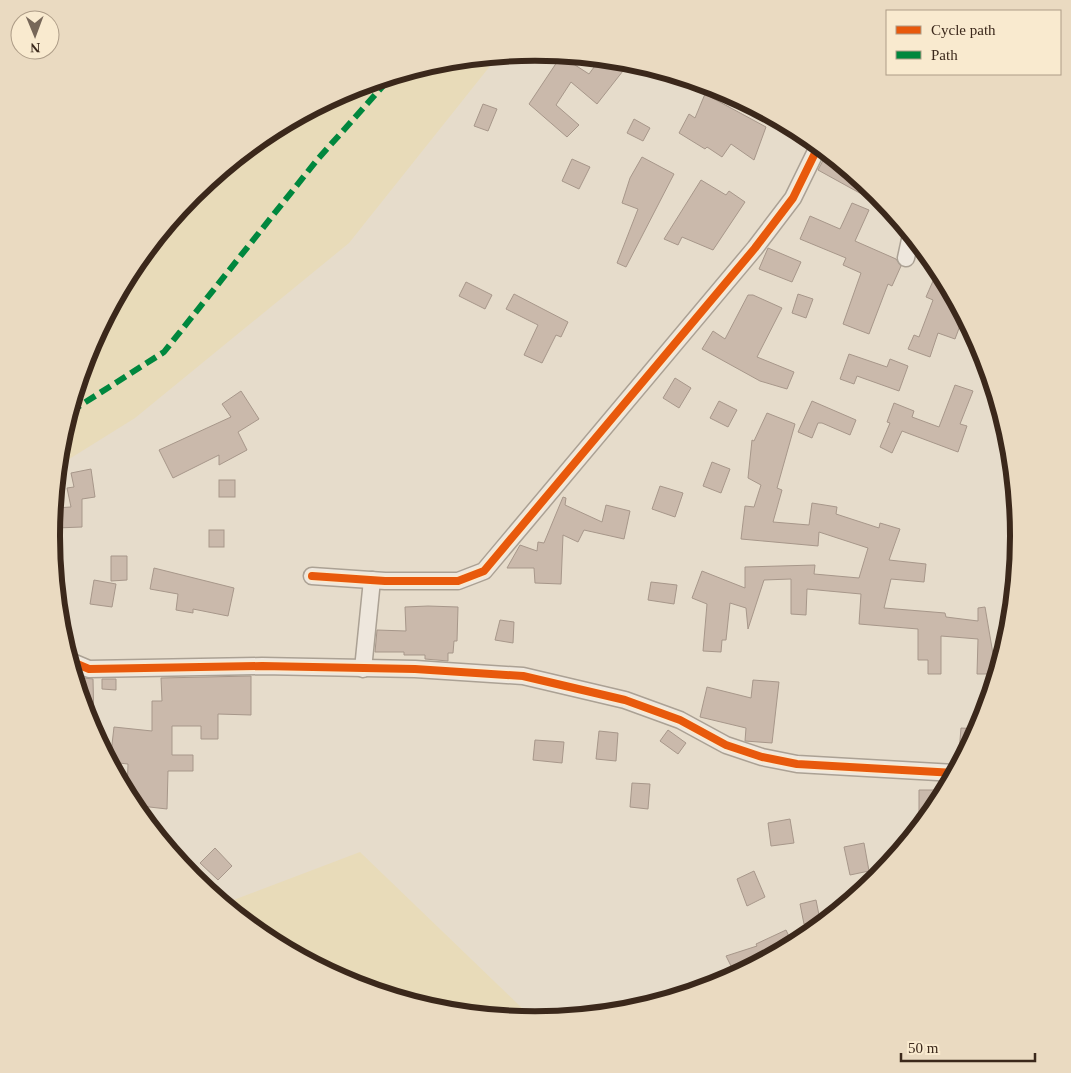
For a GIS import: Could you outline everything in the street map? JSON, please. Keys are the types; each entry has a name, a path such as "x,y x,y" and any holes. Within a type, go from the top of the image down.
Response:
{"street":[{"path":"312,576 372,580 458,581 484,571 755,248 793,198 816,152"},
{"path":"906,258 909,243"},
{"path":"363,670 372,580"},
{"path":"77,664 88,669 262,666 363,670 415,669 523,676 625,700 680,720 726,745 762,757 797,764 948,773"}],"shaded area":[{"path":"492,63 349,243 135,418 66,461 76,413 85,384 109,326 140,272 158,247 199,200 246,159 271,141 325,110 383,86 412,77 443,70"},
{"path":"360,852 525,1012 473,1008 443,1003 383,987 325,963 298,948 271,932 230,901"}],"building":[{"path":"557,62 571,62 589,74 596,65 624,69 597,104 571,82 556,105 579,125 567,137 529,104"},
{"path":"705,94 766,127 754,160 731,144 722,157 679,133 689,114 695,118"},
{"path":"483,104 497,109 488,131 474,126"},
{"path":"634,119 650,128 643,141 627,133"},
{"path":"642,157 674,174 626,267 617,263 638,209 622,203 630,178"},
{"path":"824,158 871,199 818,170"},
{"path":"572,159 590,167 579,189 562,181"},
{"path":"701,180 726,195 729,191 745,202 713,250 682,237 678,245 664,239"},
{"path":"852,203 869,210 855,241 896,259 901,266 892,286 888,284 869,334 843,324 861,273 843,265 846,258 800,239 810,216 840,229"},
{"path":"768,248 801,262 792,282 759,269"},
{"path":"933,281 938,283 961,324 955,339 938,333 930,357 908,349 914,335 919,337 933,300 926,297"},
{"path":"466,282 492,295 485,309 459,296"},
{"path":"514,294 568,322 561,337 556,335 542,363 524,355 538,325 506,309"},
{"path":"798,294 813,299 806,318 792,313"},
{"path":"748,295 753,295 782,308 757,357 794,372 787,389 760,381 702,349 713,331 725,339"},
{"path":"849,354 887,367 890,359 908,366 899,391 857,376 854,384 840,379"},
{"path":"675,378 691,388 679,408 663,398"},
{"path":"955,385 973,391 960,424 967,426 958,452 902,431 892,453 880,447 890,423 887,422 894,403 914,411 912,417 939,427"},
{"path":"241,391 259,419 238,432 247,450 219,465 219,455 173,478 159,450 231,417 222,404"},
{"path":"719,401 737,410 728,427 710,418"},
{"path":"812,401 856,420 850,435 822,423 818,423 812,438 798,432"},
{"path":"767,413 795,424 777,488 782,490 773,522 809,525 812,503 837,507 836,514 879,528 880,523 900,529 889,560 926,564 924,582 891,579 884,608 945,613 946,617 978,621 978,608 985,607 993,654 996,654 991,674 977,674 978,639 941,636 941,674 928,674 928,660 918,660 918,629 859,624 861,594 807,589 806,615 791,614 791,579 764,580 748,629 746,608 730,603 726,640 722,640 721,652 703,651 707,604 692,598 702,571 745,588 745,567 815,565 814,574 859,578 868,548 819,532 818,546 741,539 745,506 754,507 761,485 748,478 752,440 754,441"},
{"path":"712,462 730,469 721,493 703,486"},
{"path":"91,469 95,497 82,499 82,527 60,528 61,508 71,507 67,488 74,487 71,473"},
{"path":"219,480 235,480 235,497 219,497"},
{"path":"660,486 683,493 675,517 652,509"},
{"path":"563,497 566,498 565,505 602,522 606,505 630,511 624,539 584,530 578,542 563,535 561,584 535,583 534,568 507,568 520,545 537,551 538,542 544,543"},
{"path":"209,530 224,530 224,547 209,547"},
{"path":"111,556 127,556 127,580 111,581"},
{"path":"154,568 234,588 228,616 193,609 193,613 176,610 178,594 150,589"},
{"path":"94,580 116,584 112,607 90,604"},
{"path":"651,582 677,585 674,604 648,600"},
{"path":"405,607 458,607 457,641 454,641 453,653 448,653 448,661 425,659 425,655 404,655 404,652 375,652 377,630 406,631"},
{"path":"500,620 514,622 513,643 495,640"},
{"path":"251,676 251,715 218,714 218,739 201,739 201,726 172,726 172,755 193,755 193,771 168,771 167,809 144,806 127,780 128,764 118,763 111,751 114,727 152,731 152,701 162,701 161,678"},
{"path":"82,678 93,679 94,712"},
{"path":"102,679 116,679 116,690 102,689"},
{"path":"753,680 779,682 772,743 745,741 746,728 700,717 707,687 751,698"},
{"path":"961,728 970,729 962,747 959,752"},
{"path":"668,730 686,743 678,754 660,741"},
{"path":"599,731 618,733 616,761 596,759"},
{"path":"535,740 564,742 562,763 533,760"},
{"path":"632,783 650,784 648,809 630,807"},
{"path":"919,790 938,790 931,801 919,817"},
{"path":"790,819 794,843 771,846 768,823"},
{"path":"864,843 869,871 850,875 844,847"},
{"path":"215,848 232,866 218,880 200,863"},
{"path":"754,871 765,897 747,906 737,879"},
{"path":"816,900 820,918 804,924 800,904"},
{"path":"786,930 790,938 733,969 726,956 757,946 756,944"}],"marked path":[{"path":"78,407 164,352 317,160 383,86"}],"cycle path":[{"path":"312,576 385,581 458,581 484,571 755,248 793,198 815,152"},
{"path":"77,664 89,669 262,666 415,669 523,676 625,700 680,720 726,745 762,757 797,764 948,773"}]}
